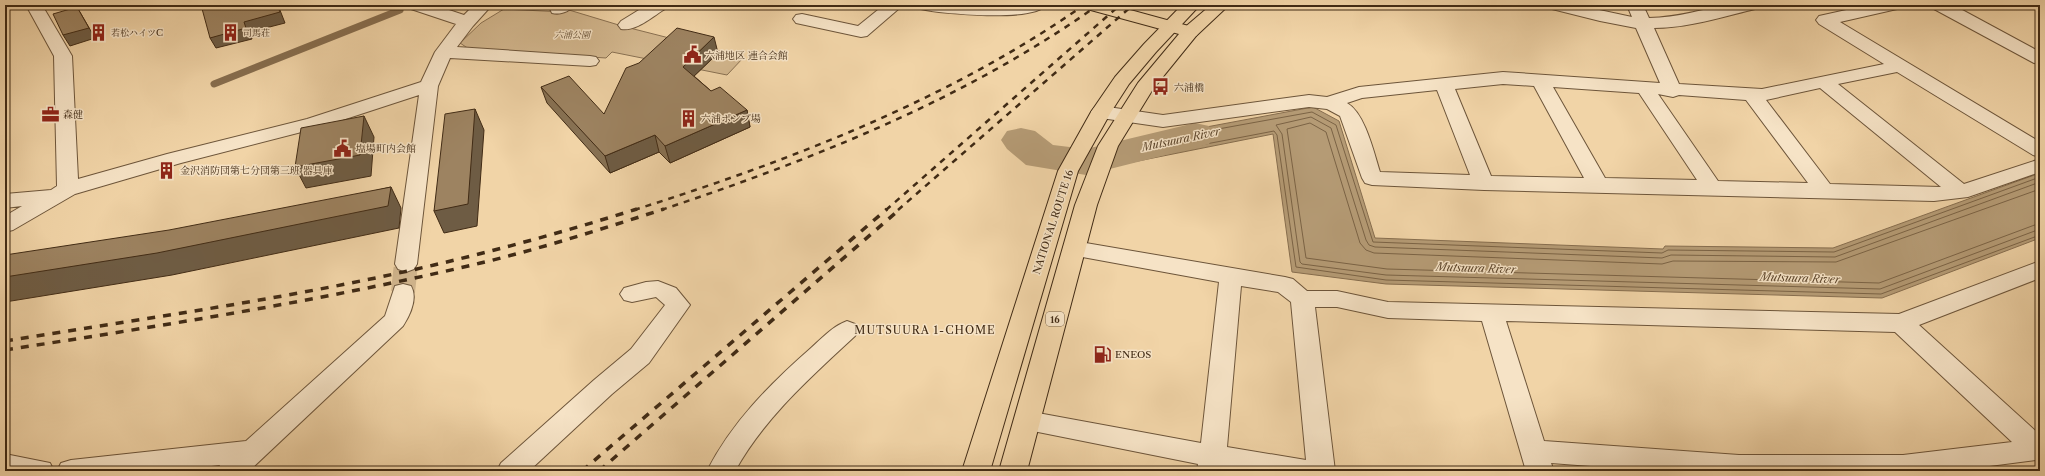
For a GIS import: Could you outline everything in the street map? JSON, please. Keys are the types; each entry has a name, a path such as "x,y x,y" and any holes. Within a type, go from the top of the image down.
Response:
{"main road":[{"path":"1093,5 1190,32"},
{"name":"NATIONAL ROUTE 16","path":"976,471 1068,172 1101,112 1122,81 1169,27 1192,5"},
{"name":"16","path":"1013,471 1074,249 1099,168 1108,146 1126,115 1146,87 1190,32 1221,5"}],"street":[{"path":"34,5 63,56 63,192"},
{"path":"417,5 467,22"},
{"path":"406,264 423,142 429,86 444,52 467,22 484,5"},
{"path":"627,25 659,5"},
{"path":"802,19 861,32 895,5"},
{"path":"927,5 960,8 1024,9 1038,5"},
{"path":"1558,5 1583,13 1642,23 1685,20 1715,15 1749,5"},
{"path":"1635,5 1673,91"},
{"path":"1891,5 1825,20 1898,66 2040,151"},
{"path":"1940,5 2040,59"},
{"path":"444,52 590,61"},
{"path":"1329,103 1359,93 1503,78 1541,82 1753,96 1898,66"},
{"path":"1541,82 1598,184"},
{"path":"1824,82 1960,192"},
{"path":"1444,84 1484,183"},
{"path":"5,201 63,192 174,158 314,123 429,86"},
{"path":"1645,88 1711,186"},
{"path":"1753,96 1823,189"},
{"path":"1101,112 1163,121 1309,100 1329,103 1345,110 1352,120 1372,178 1484,183 1823,189 1934,194 1960,192 2040,165"},
{"path":"5,225 63,192"},
{"path":"1074,249 1285,285 1302,299 1337,299 1388,310 1901,323 2040,269"},
{"path":"1212,463 1231,275"},
{"path":"511,471 603,387 640,356 678,304 669,292 652,289 632,294"},
{"path":"231,471 395,320 402,302 403,292"},
{"path":"1302,299 1321,471"},
{"path":"1491,312 1537,461 1739,466 1903,466 2039,450"},
{"path":"1901,323 2039,450"},
{"path":"721,471 754,420 798,374 847,330"},
{"path":"1027,421 1212,463 1307,471"},
{"path":"71,471 252,451"},
{"path":"5,465 40,471"}],"green space":[{"name":"六浦公園","path":"504,9 562,12 569,10 622,26 744,57 727,75 612,52 606,58 469,49 460,43 481,23"}],"water":[{"path":"1313,107 1339,121 1375,238 1663,249 1665,246 1833,248 2040,173 2040,238 1882,298 1386,284 1292,272 1273,134 1128,163 1137,140"}],"building":[{"path":"201,5 277,5 280,12 244,22 246,28 210,38"},
{"path":"77,7 89,28 63,35 53,14"},
{"path":"677,28 714,37 683,67 711,91 720,87 747,110 665,146 655,135 605,156 541,87 569,76 604,114 626,68 639,63"},
{"path":"475,109 468,204 434,211 445,114"},
{"path":"364,116 360,155 295,167 301,128"},
{"path":"391,187 388,206 157,253 5,277 5,255 169,230"}],"waterway":[{"path":"214,84 400,10"},
{"name":"Mutsuura River","path":"1021,140 1041,156 1086,162 1195,135"}],"tunnel":[{"path":"403,292 406,264"}],"railway":[{"path":"634,210 752,170 867,124 924,98 979,70 1032,39 1084,5"},
{"path":"662,210 775,170 832,148 887,124 996,70 1048,39 1098,5"},
{"path":"886,210 1120,5"},
{"path":"898,210 1133,5"},
{"path":"5,341 220,307 381,277 510,246 637,209"},
{"path":"582,471 887,209"},
{"path":"599,471 900,209"},
{"path":"5,350 246,311 426,276 530,250 662,210"}],"place":[{"name":"若松ハイツC","path":"98,32"},
{"name":"司馬荘","path":"230,32"},
{"name":"六浦地区 連合会館","path":"692,55"},
{"name":"六浦橋","path":"1161,87"},
{"name":"森健","path":"50,114"},
{"name":"六浦ポンプ場","path":"688,118"},
{"name":"塩場町内会館","path":"343,148"},
{"name":"金沢消防団第七分団第三班 器具庫","path":"167,170"},
{"name":"ENEOS","path":"1102,354"}],"district":[{"name":"MUTSUURA 1-CHOME","path":"925,330"}]}
